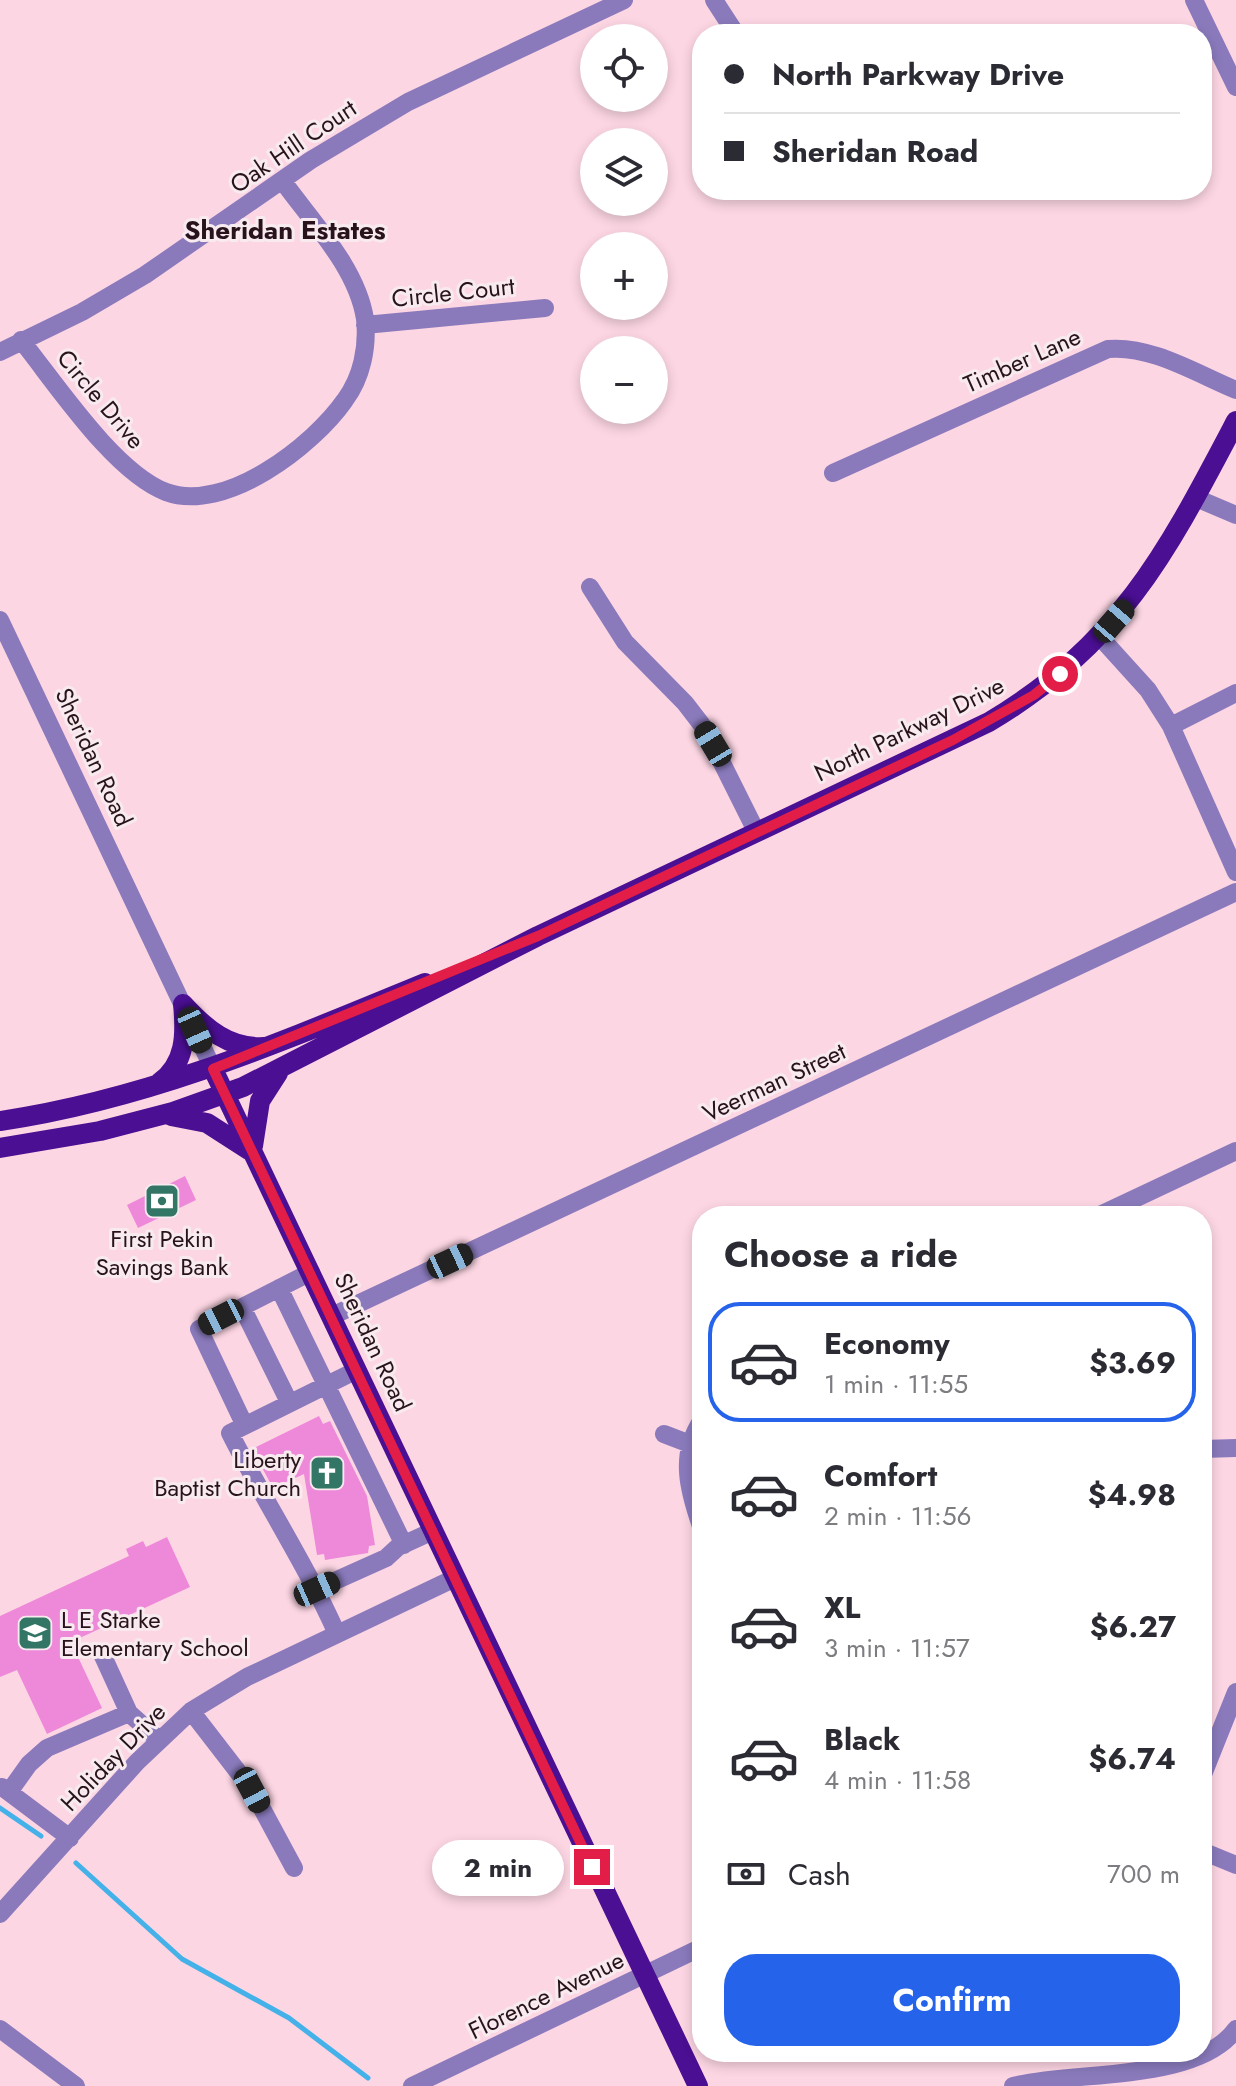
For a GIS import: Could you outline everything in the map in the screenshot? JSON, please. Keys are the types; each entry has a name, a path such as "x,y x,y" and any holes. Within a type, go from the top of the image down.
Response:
{"main road":[{"name":"North Parkway Drive","path":"0,1148 83,1135 159,1116 281,1069 538,936 989,722 1041,690 1100,637 1160,561 1236,421"},
{"name":"North Parkway Drive","path":"0,1121 152,1088 213,1069 538,936"},
{"path":"183,1004 219,1037 249,1048 268,1047"},
{"path":"152,1088 176,1067 181,1054 183,1004"},
{"name":"Sheridan Road","path":"213,1069 698,2086"},
{"path":"254,1154 252,1139 260,1101 281,1069"},
{"path":"159,1116 178,1116 207,1123 241,1141 254,1154"}],"street":[{"name":"Oak Hill Court","path":"0,352 41,333 145,275 282,180 408,102 624,0"},
{"path":"714,0 730,24"},
{"path":"1194,0 1202,24"},
{"path":"1212,49 1236,87"},
{"name":"Circle Drive","path":"21,340 127,467 167,492 201,496 227,492 245,484 330,418 356,381 366,347 365,325 357,290 345,267 282,180"},
{"name":"Circle Court","path":"365,325 545,308"},
{"name":"Timber Lane","path":"833,473 1108,349 1128,348 1157,357 1236,390"},
{"path":"1196,498 1236,515"},
{"path":"590,587 625,642 685,703 705,729 756,831"},
{"name":"Sheridan Road","path":"0,620 213,1069"},
{"path":"1100,637 1143,683 1171,726 1236,872"},
{"path":"1171,726 1236,693"},
{"name":"Veerman Street","path":"332,1316 1236,892"},
{"path":"1119,1206 1236,1151"},
{"path":"244,1424 199,1332 311,1272"},
{"path":"279,1288 328,1383 404,1545"},
{"path":"242,1307 289,1402"},
{"path":"337,1634 317,1589 262,1499 230,1433 357,1370"},
{"path":"664,1434 690,1444"},
{"path":"692,1440 688,1475 692,1490"},
{"path":"1212,1449 1236,1448"},
{"path":"317,1589 386,1558 433,1531"},
{"name":"Holiday Drive","path":"0,1914 159,1740 191,1711 247,1677 455,1578"},
{"path":"102,1654 129,1713 159,1740"},
{"path":"1212,1752 1236,1692"},
{"path":"191,1711 252,1790 294,1868"},
{"path":"70,1838 4,1789 47,1748 129,1713"},
{"path":"1212,1855 1236,1865"},
{"name":"Florence Avenue","path":"412,2086 692,1952"},
{"path":"0,2029 76,2086"},
{"path":"1212,2052 1222,2046 1236,2029"},
{"path":"1013,2086 1081,2080 1190,2062"}],"building":[{"path":"185,1176 196,1200 138,1228 127,1205"},
{"path":"319,1416 323,1424 330,1421 367,1496 375,1545 369,1546 368,1553 325,1560 324,1554 317,1555 304,1474 273,1488 252,1449"},
{"path":"167,1537 190,1587 71,1642 102,1708 47,1734 17,1670 0,1677 0,1616 129,1556 126,1549 143,1541 146,1547"}],"waterway":[{"path":"0,1808 41,1836"},
{"path":"76,1863 182,1959 289,2018 368,2078"}],"place":[{"name":"First Pekin Savings Bank","path":"162,1201"},
{"name":"Liberty Baptist Church","path":"327,1473"},
{"name":"L E Starke Elementary School","path":"35,1633"}],"district":[{"name":"Sheridan Estates","path":"285,230"}],"route":[{"path":"592,1867 213,1069 538,936 989,722 1034,695 1060,674"}]}
